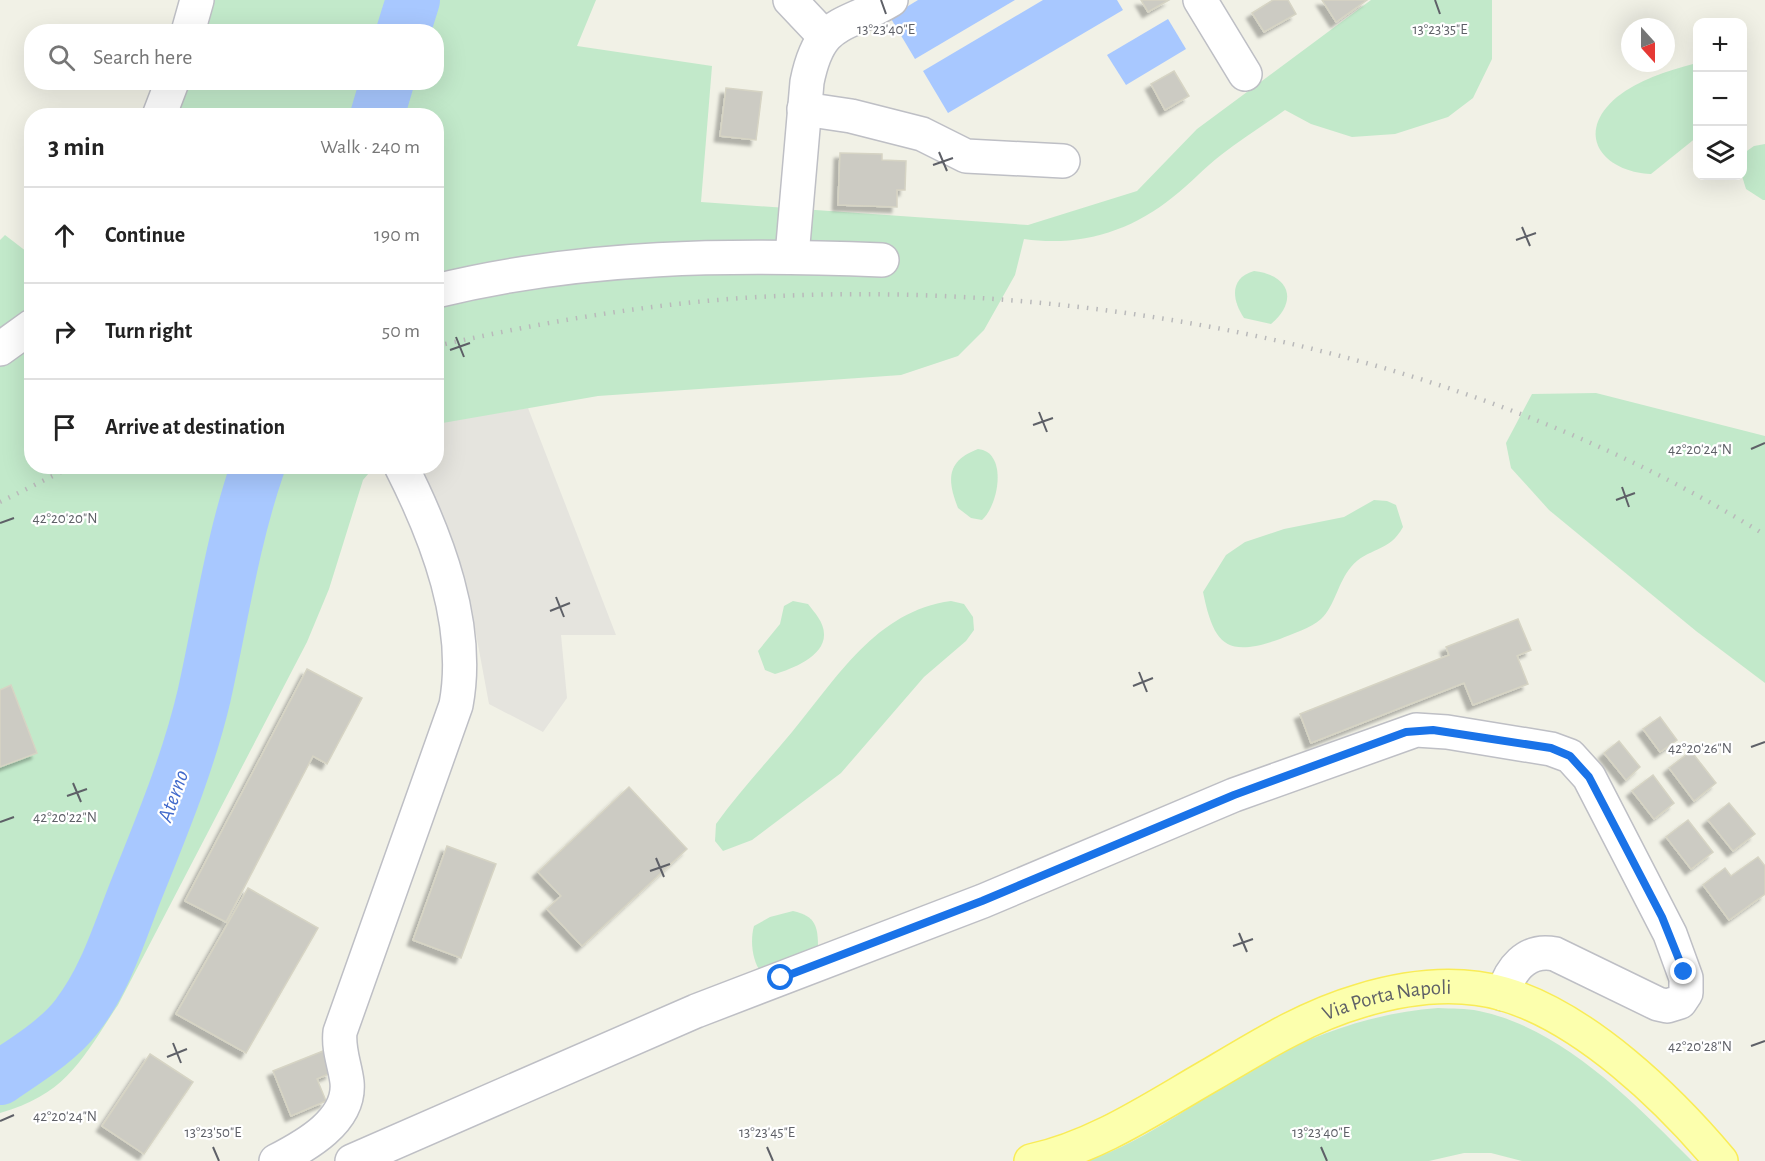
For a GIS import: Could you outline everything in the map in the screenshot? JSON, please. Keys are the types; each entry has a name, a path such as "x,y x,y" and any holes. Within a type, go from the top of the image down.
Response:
{"main road":[{"name":"Via Porta Napoli","path":"1031,1161 1075,1147 1114,1130 1269,1041 1330,1011 1390,993 1449,987 1503,994 1547,1013 1602,1048 1660,1097 1721,1161"}],"street":[{"path":"190,24 197,0"},
{"path":"790,0 824,36"},
{"path":"792,256 804,109 811,60 824,36 834,27 891,0"},
{"path":"1200,0 1245,74"},
{"path":"162,108 169,90"},
{"path":"804,109 851,116 922,134 966,156 1063,160"},
{"path":"444,289 540,270 640,259 792,256 882,260"},
{"path":"0,349 24,332"},
{"path":"276,1161 324,1130 345,1103 348,1085 339,1045 340,1032 447,737 459,689 459,650 448,591 426,518 405,474"},
{"path":"352,1161 696,1011 982,901 1234,795 1416,730 1447,732 1551,748 1577,762 1589,777 1662,917 1682,963 1687,986 1680,1002 1667,1006 1658,1004 1549,953 1536,955 1518,963 1509,976 1503,994"}],"shaded area":[{"path":"528,408 616,635 561,635 567,698 543,732 489,704 474,623 451,542 421,474 444,474 444,421"}],"green space":[{"path":"206,0 596,0 577,46 712,66 701,202 1028,225 1137,191 1197,129 1371,0 1492,0 1492,59 1473,98 1448,117 1395,134 1352,137 1311,124 1285,110 1221,155 1157,209 1121,228 1103,234 1064,241 1024,239 1015,275 984,330 958,356 901,375 598,396 444,423 444,108 172,108 179,90 444,90 444,24 199,24"},
{"path":"1693,64 1693,140 1651,174 1634,172 1608,159 1600,149 1596,137 1597,124 1604,111 1625,91 1663,73 1675,72 1675,69"},
{"path":"1765,144 1765,200 1746,189 1743,180 1747,180 1747,151 1754,146"},
{"path":"5,235 24,250 24,474 368,474 363,480 329,589 307,642 118,1005 83,1058 57,1085 42,1096 0,1113 0,240"},
{"path":"1254,271 1266,273 1275,278 1286,290 1285,306 1271,324 1244,318 1237,304 1235,290 1237,284 1246,274"},
{"path":"1596,393 1765,436 1765,683 1696,631 1549,510 1511,468 1506,443 1532,394"},
{"path":"978,449 987,452 994,459 998,480 993,503 982,520 971,518 958,508 951,480 955,466 960,459"},
{"path":"1374,500 1387,501 1396,505 1403,527 1385,546 1364,556 1351,567 1330,608 1321,619 1307,628 1262,645 1235,646 1225,642 1218,635 1207,610 1203,592 1226,555 1245,542 1284,529 1344,517"},
{"path":"793,601 808,604 816,614 824,630 823,642 819,649 806,660 775,674 765,670 758,651 780,624 784,606"},
{"path":"951,601 964,604 973,617 974,630 966,641 924,677 841,773 752,840 723,851 715,841 716,824 842,669 860,650 901,618 924,607"},
{"path":"793,911 811,919 816,928 818,948 761,972 753,950 754,926 770,917"},
{"path":"1438,1008 1474,1010 1510,1020 1539,1033 1595,1071 1646,1115 1692,1161 1522,1161 1491,1153 1464,1153 1429,1161 1086,1161 1156,1129 1265,1061 1306,1041 1370,1019"}],"water":[{"path":"918,0 1015,0 915,59 890,17"},
{"path":"1043,0 1117,0 1123,10 948,113 923,71"},
{"path":"1168,19 1186,49 1126,85 1107,55"}],"building":[{"path":"1141,0 1169,0 1148,12"},
{"path":"1273,0 1288,0 1296,14 1264,32 1252,13"},
{"path":"1322,0 1367,0 1336,22"},
{"path":"1174,71 1189,96 1165,110 1151,84"},
{"path":"726,88 762,92 756,140 720,136"},
{"path":"840,153 882,154 882,160 906,161 905,190 897,190 897,207 838,205"},
{"path":"1518,619 1531,650 1517,656 1528,684 1473,705 1464,683 1311,743 1300,714 1449,655 1446,647"},
{"path":"307,669 362,698 327,764 313,756 226,922 185,901"},
{"path":"11,685 37,753 0,767 0,690"},
{"path":"1660,717 1677,740 1660,752 1643,729"},
{"path":"1619,741 1640,767 1626,780 1604,753"},
{"path":"1691,751 1716,783 1694,801 1669,768"},
{"path":"1653,775 1674,803 1654,819 1632,791"},
{"path":"629,787 687,849 582,946 547,909 561,896 538,872"},
{"path":"1729,803 1755,834 1733,851 1708,820"},
{"path":"1688,820 1713,852 1691,869 1666,837"},
{"path":"447,846 496,864 461,958 413,940"},
{"path":"1758,857 1765,866 1765,894 1729,920 1703,885 1725,868 1731,876"},
{"path":"248,888 318,928 246,1053 176,1014"},
{"path":"323,1051 331,1073 317,1079 326,1101 291,1116 273,1071"},
{"path":"150,1054 193,1082 144,1154 102,1126"}],"waterway":[{"name":"Aterno","path":"406,24 413,0"},
{"name":"Aterno","path":"379,108 385,90"},
{"name":"Aterno","path":"0,1078 61,1034 87,1002 110,956 164,820 198,721 234,552 255,474"}],"railway":[{"path":"444,344 606,313 692,302 778,296 904,295 1032,302 1162,318 1290,344 1416,378 1538,421 1655,473 1765,535"},
{"path":"0,502 57,474"}],"route":[{"path":"781,978 1026,884 1158,825 1293,772 1406,732 1424,729 1551,748 1570,756 1577,762 1589,777 1662,917 1684,972"}]}
